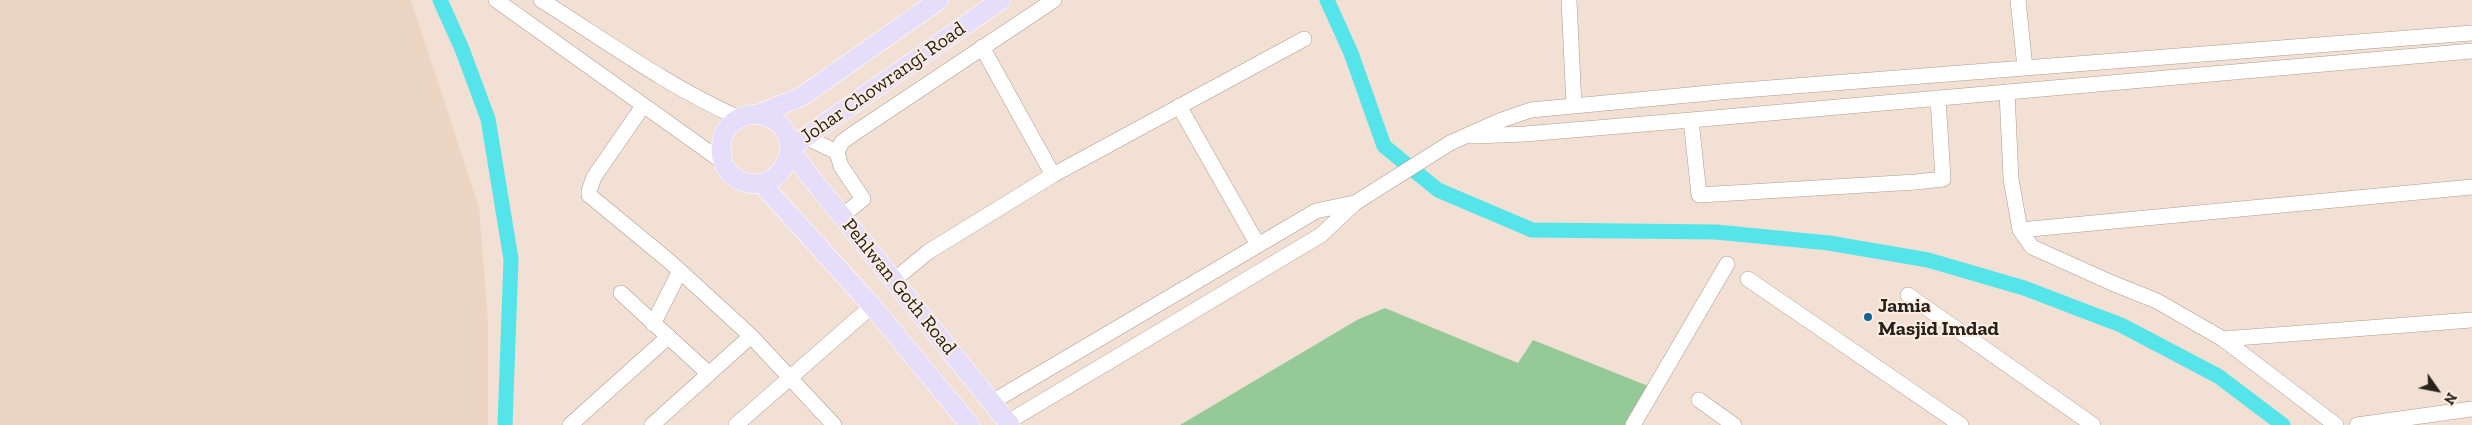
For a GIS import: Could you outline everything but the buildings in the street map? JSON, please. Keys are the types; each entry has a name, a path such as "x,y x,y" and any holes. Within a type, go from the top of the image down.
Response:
{"main road":[{"name":"Johar Chowrangi Road","path":"758,114 801,97 939,0"},
{"name":"Johar Chowrangi Road","path":"798,143 1001,0"},
{"path":"758,114 770,117 780,124 798,143 783,171 774,179 762,184 750,184 738,180 729,173 723,162 720,150 722,137 729,126 739,118 758,114"},
{"name":"Pehlwan Goth Road","path":"798,143 842,216 1009,423"},
{"name":"Pehlwan Goth Road","path":"762,184 872,306 970,425"}],"street":[{"path":"496,0 723,162"},
{"path":"541,0 668,80 713,106 739,118"},
{"path":"842,216 863,199 842,166 837,152 842,142 1054,0"},
{"path":"1570,0 1574,106"},
{"path":"2018,0 2025,68"},
{"path":"1009,423 1322,235 1356,203 1450,143 1531,110 2025,68 2472,34"},
{"path":"894,280 928,252 1053,175 1304,40"},
{"path":"2382,41 2383,59"},
{"path":"982,47 1053,175"},
{"path":"1464,136 1525,134 2472,51"},
{"path":"2007,92 2011,180 2020,230 2032,247 2157,301 2223,339 2336,425"},
{"path":"1691,120 1699,195 1916,182 1943,179 1938,98"},
{"path":"643,106 594,178 589,191 590,195 680,271 751,336 791,376 834,425"},
{"path":"1179,106 1258,245"},
{"path":"798,143 837,152"},
{"path":"2020,230 2472,188"},
{"path":"992,402 1316,211 1356,203"},
{"path":"1634,425 1727,264"},
{"path":"653,324 680,271"},
{"path":"1748,280 1961,425"},
{"path":"621,293 709,374"},
{"path":"1908,295 2093,425"},
{"path":"736,425 872,306"},
{"path":"2223,339 2472,320"},
{"path":"652,425 751,336"},
{"path":"570,425 668,338"},
{"path":"1698,400 1734,425"},
{"path":"2357,425 2472,409"}],"shaded area":[{"path":"0,0 411,0 479,207 488,322 488,425 0,425"}],"green space":[{"path":"1385,308 1518,363 1533,340 1648,386 1625,425 1180,425 1357,320"}],"waterway":[{"path":"440,0 462,49 488,119 511,259 505,425"},
{"path":"1327,0 1351,53 1384,146 1438,190 1532,230 1716,232 1829,243 1928,260 2024,288 2121,325 2218,376 2283,425"}],"place":[{"name":"Jamia Masjid Imdad","path":"1868,317"}]}
